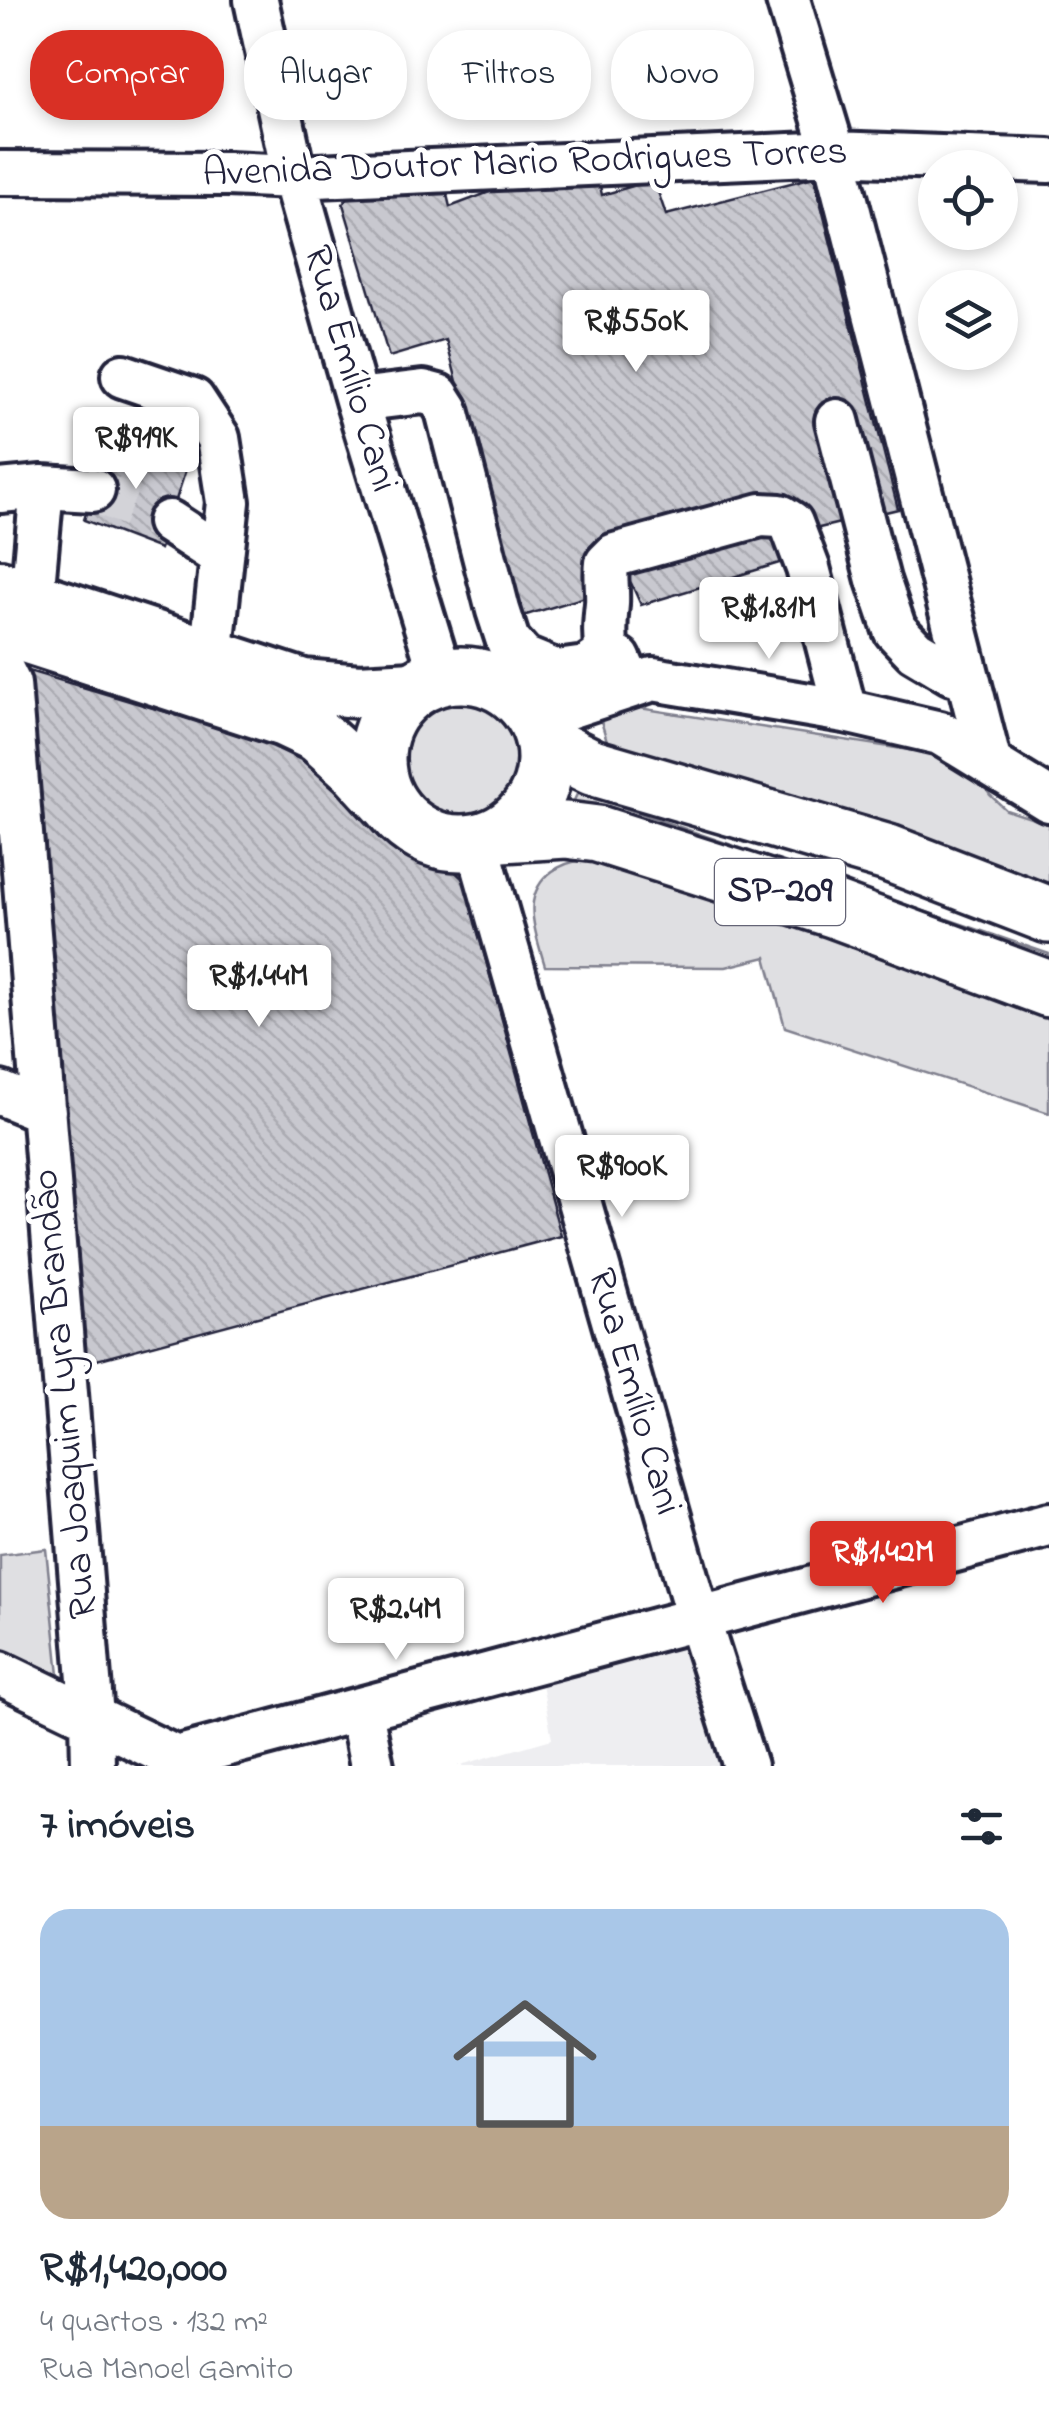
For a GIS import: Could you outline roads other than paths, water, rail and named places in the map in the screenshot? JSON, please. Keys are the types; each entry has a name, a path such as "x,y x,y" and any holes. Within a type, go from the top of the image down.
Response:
{"highway":[{"path":"470,675 496,682 518,697 539,730 545,770 538,795 523,818 489,839 450,844 422,835 399,817 383,793 375,755 380,735 393,708 428,682 470,675"},
{"name":"SP-209","path":"539,730 592,766 888,853 1049,916"},
{"name":"SP-209","path":"489,839 566,830 598,834 833,909 1036,990"}],"main road":[{"path":"11,604 304,686 359,691 428,682"},
{"path":"11,604 318,736 399,817"}],"street":[{"name":"Rua Emílio Cani","path":"256,0 294,178 357,400 428,682"},
{"path":"788,0 834,153 957,662 990,764"},
{"name":"Avenida Doutor Mario Rodrigues Torres","path":"0,173 294,178 834,153 1049,161"},
{"path":"123,376 193,400 218,438 228,502 211,658"},
{"path":"357,400 422,392 438,396 447,410 508,641 523,658 556,672 586,668 618,670 940,732 1049,800"},
{"path":"837,421 878,580 895,630 915,651 957,662"},
{"path":"0,491 42,487 93,490"},
{"path":"11,604 42,487"},
{"path":"618,670 603,634 607,601 604,578 607,563 615,555 762,515 780,516 792,523 808,568 836,596 865,716"},
{"path":"169,522 221,556"},
{"path":"865,716 938,686 957,662"},
{"name":"Rua Joaquim Lyra Brandão","path":"0,666 8,684 93,1766"},
{"path":"539,730 618,670"},
{"name":"Rua Emílio Cani","path":"489,839 698,1618 745,1766"},
{"path":"0,1092 44,1112"},
{"path":"0,1673 176,1758 1049,1525"},
{"path":"361,1710 372,1766"}],"tunnel":[{"path":"93,490 169,522"}]}
